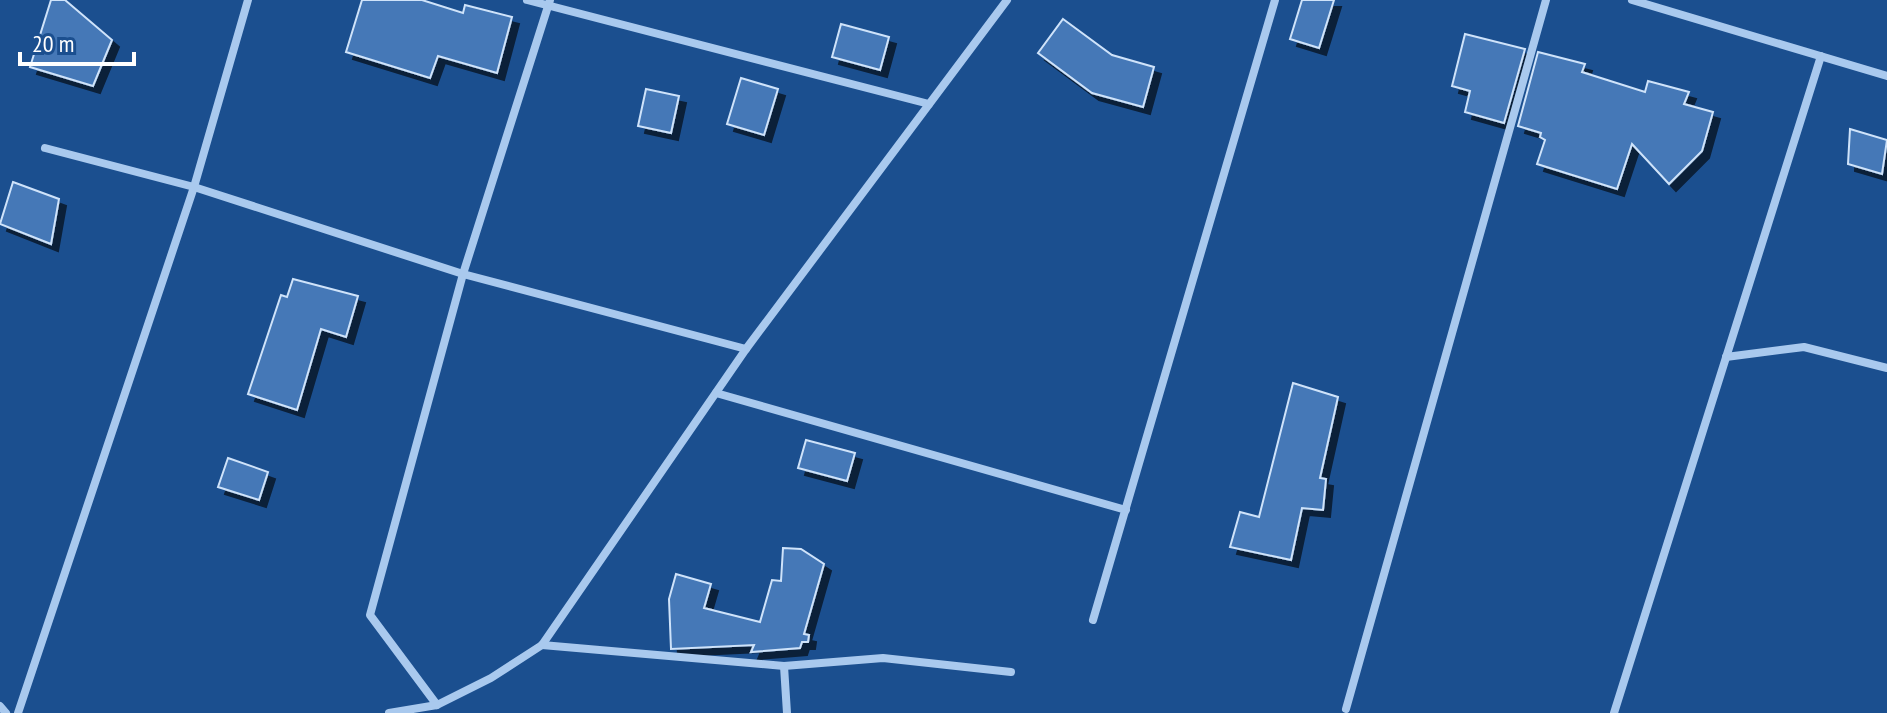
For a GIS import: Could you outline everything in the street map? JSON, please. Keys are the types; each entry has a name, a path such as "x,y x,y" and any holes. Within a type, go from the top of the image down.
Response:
{"street":[{"path":"18,713 194,187 248,0"},
{"path":"527,0 929,104"},
{"path":"389,713 437,705 491,678 542,645 746,349 1007,0"},
{"path":"1093,620 1275,0"},
{"path":"1346,709 1546,0"},
{"path":"1632,0 1887,76"},
{"path":"437,705 370,615 463,274 549,4"},
{"path":"1614,713 1821,56"},
{"path":"45,148 194,187 463,274 746,349"},
{"path":"1726,357 1804,347 1887,368"},
{"path":"716,393 1126,510"},
{"path":"542,645 784,666 883,658 1011,672"},
{"path":"784,666 787,713"},
{"path":"0,706 6,713"}],"building":[{"path":"51,0 65,0 112,40 93,86 30,67"},
{"path":"362,0 422,0 463,13 465,5 512,17 497,73 438,56 430,78 346,52"},
{"path":"1302,0 1334,0 1319,48 1290,39"},
{"path":"1063,19 1112,55 1154,67 1143,107 1092,93 1038,53"},
{"path":"841,24 889,37 880,70 832,57"},
{"path":"1465,34 1525,49 1504,123 1465,112 1470,91 1452,86"},
{"path":"1538,52 1585,64 1582,72 1645,92 1648,81 1689,92 1684,104 1713,112 1702,151 1669,184 1632,144 1617,189 1537,164 1545,140 1540,137 1541,133 1518,126"},
{"path":"741,78 778,89 764,135 727,124"},
{"path":"646,89 679,96 671,133 638,126"},
{"path":"1850,129 1887,140 1882,174 1848,164"},
{"path":"13,182 59,199 51,244 0,224"},
{"path":"293,279 358,296 346,337 321,329 297,410 248,394 281,295 287,297"},
{"path":"1293,383 1338,397 1320,478 1326,479 1323,510 1302,508 1291,560 1230,547 1240,512 1259,517"},
{"path":"806,440 855,453 847,481 798,468"},
{"path":"228,458 268,472 259,500 218,487"},
{"path":"783,548 801,549 824,564 804,634 809,635 808,642 802,642 800,648 751,652 754,645 671,649 669,599 676,574 711,584 704,608 760,622 772,580 781,581"}]}
